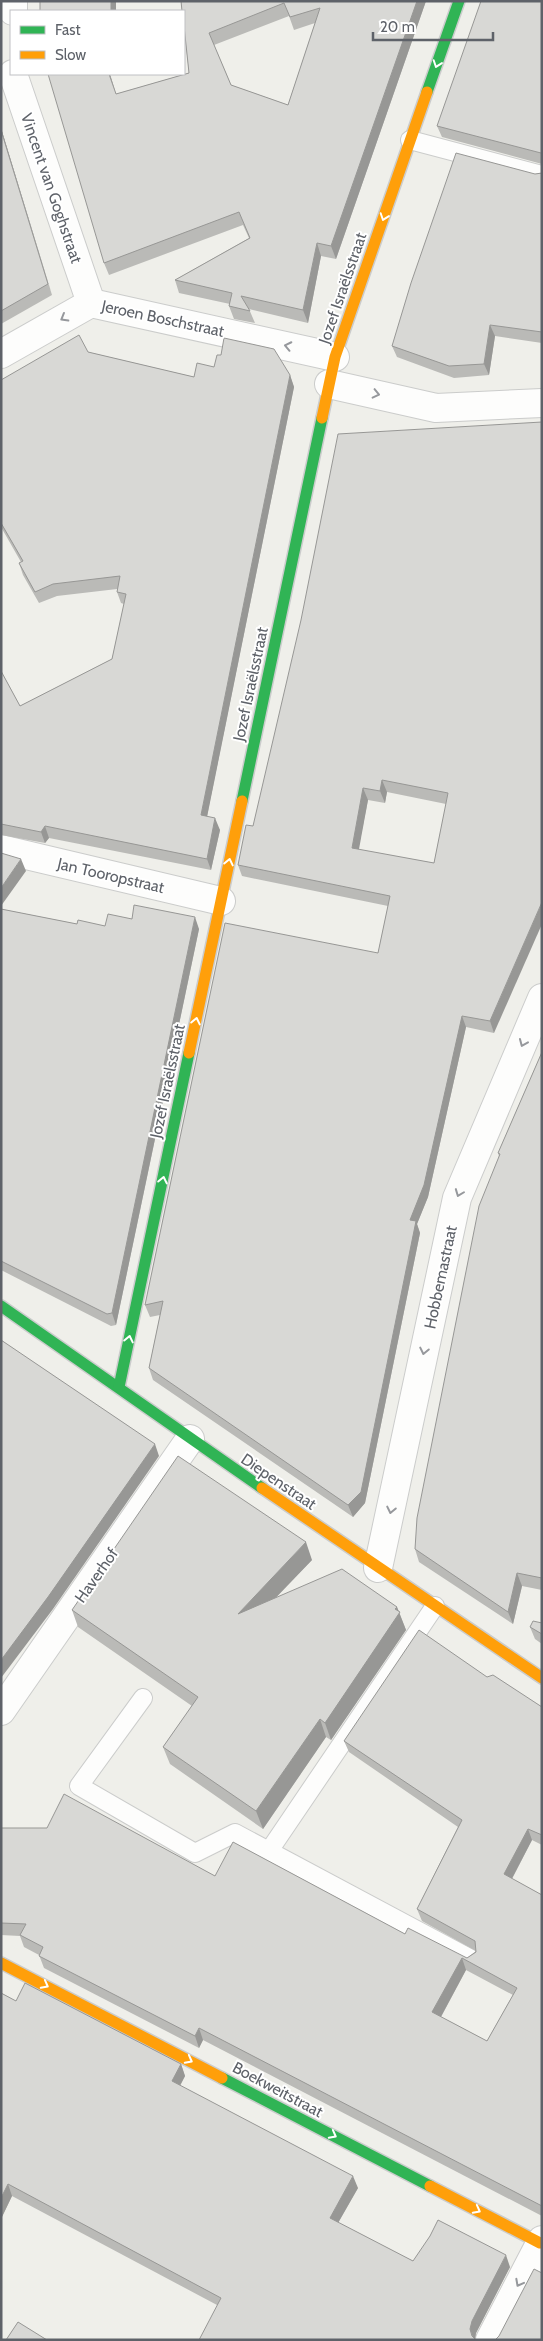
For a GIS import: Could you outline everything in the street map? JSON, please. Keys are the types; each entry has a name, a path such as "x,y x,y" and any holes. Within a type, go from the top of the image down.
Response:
{"street":[{"name":"Jozef Israëlsstraat","path":"119,1387 335,356 458,1"},
{"name":"Vincent van Goghstraat","path":"13,75 91,303"},
{"name":"Jeroen Boschstraat","path":"1,354 91,303 335,356"},
{"path":"329,384 436,408 542,403"},
{"name":"Jan Tooropstraat","path":"1,849 221,901"},
{"name":"Hobbemastraat","path":"378,1568 456,1198 542,998"},
{"name":"Diepenstraat","path":"1,1306 119,1387 190,1439 542,1678"},
{"name":"Haverhof","path":"1,1711 190,1439"},
{"name":"Boekweitstraat","path":"1,1963 541,2242"},
{"path":"490,2340 541,2242"}],"lane":[{"path":"410,140 542,175"},
{"path":"269,1851 435,1606"},
{"path":"143,1698 79,1786 195,1853 235,1833 471,1959"}],"building":[{"path":"40,1 111,1 111,10 40,10"},
{"path":"181,1 417,1 331,246 317,243 303,310 241,296 250,311 229,306 232,293 175,280 250,238 239,212 104,263 48,75 109,75 116,94 189,73 185,35 185,10 182,10","holes":["284,3 290,17 320,8 288,105 231,85 209,33"]},
{"path":"481,1 542,1 542,154 437,126"},
{"path":"1,130 48,284 1,311"},
{"path":"456,153 535,174 542,173 542,332 490,325 484,364 449,366 392,346 411,283"},
{"path":"79,335 88,352 194,377 197,363 214,367 217,355 221,355 224,338 274,349 290,375 201,815 215,818 207,859 45,826 41,832 1,824 1,671 20,706 112,659 126,594 117,592 120,576 53,584 35,592 19,563 23,561 1,523 1,380"},
{"path":"542,422 542,902 490,1021 462,1016 424,1185 410,1220 416,1221 361,1492 348,1505 149,1368 163,1301 145,1305 225,923 378,953 390,896 238,865 246,825 253,826 301,620 338,434","holes":["382,780 448,793 434,863 352,848 363,788 380,791"]},
{"path":"1,853 21,859 1,888"},
{"path":"134,905 195,917 112,1313 107,1314 1,1261 1,909 77,924 78,920 105,926 108,914 132,919"},
{"path":"542,1052 542,1578 517,1573 508,1612 415,1549 417,1518 479,1206 500,1154 498,1153"},
{"path":"1,1340 155,1444 48,1597 1,1660"},
{"path":"178,1456 306,1542 238,1614 342,1569 397,1607 395,1609 400,1612 325,1723 320,1719 256,1811 163,1747 198,1697 72,1610"},
{"path":"533,1621 542,1623 542,1634 530,1627"},
{"path":"419,1630 487,1677 493,1675 542,1707 542,1835 528,1829 504,1874 542,1895 542,2206 199,2028 195,2036 39,1956 43,1947 20,1935 26,1924 1,1923 1,1828 47,1828 64,1794 215,1876 233,1842 405,1934 408,1928 467,1958 476,1952 475,1941 417,1909 462,1820 344,1741","holes":["462,1958 517,1988 487,2041 432,2012"]},
{"path":"25,1983 181,2064 172,2081 353,2176 330,2218 413,2261 438,2220 506,2255 472,2321 470,2329 472,2336 476,2340 199,2340 221,2298 8,2184 1,2198 1,1993 16,2001"},
{"path":"534,2269 542,2273 542,2340 495,2340 499,2336"},
{"path":"18,2322 47,2340 6,2340"}],"traffic: fast":[{"path":"427,92 459,1"},
{"path":"242,801 322,418"},
{"path":"119,1387 189,1053"},
{"path":"1,1306 262,1488"},
{"path":"222,2078 430,2186"}],"traffic: slow":[{"path":"322,418 335,357 427,92"},
{"path":"189,1053 242,801"},
{"path":"262,1488 542,1678"},
{"path":"1,1963 222,2078"},
{"path":"430,2186 540,2243"}]}
